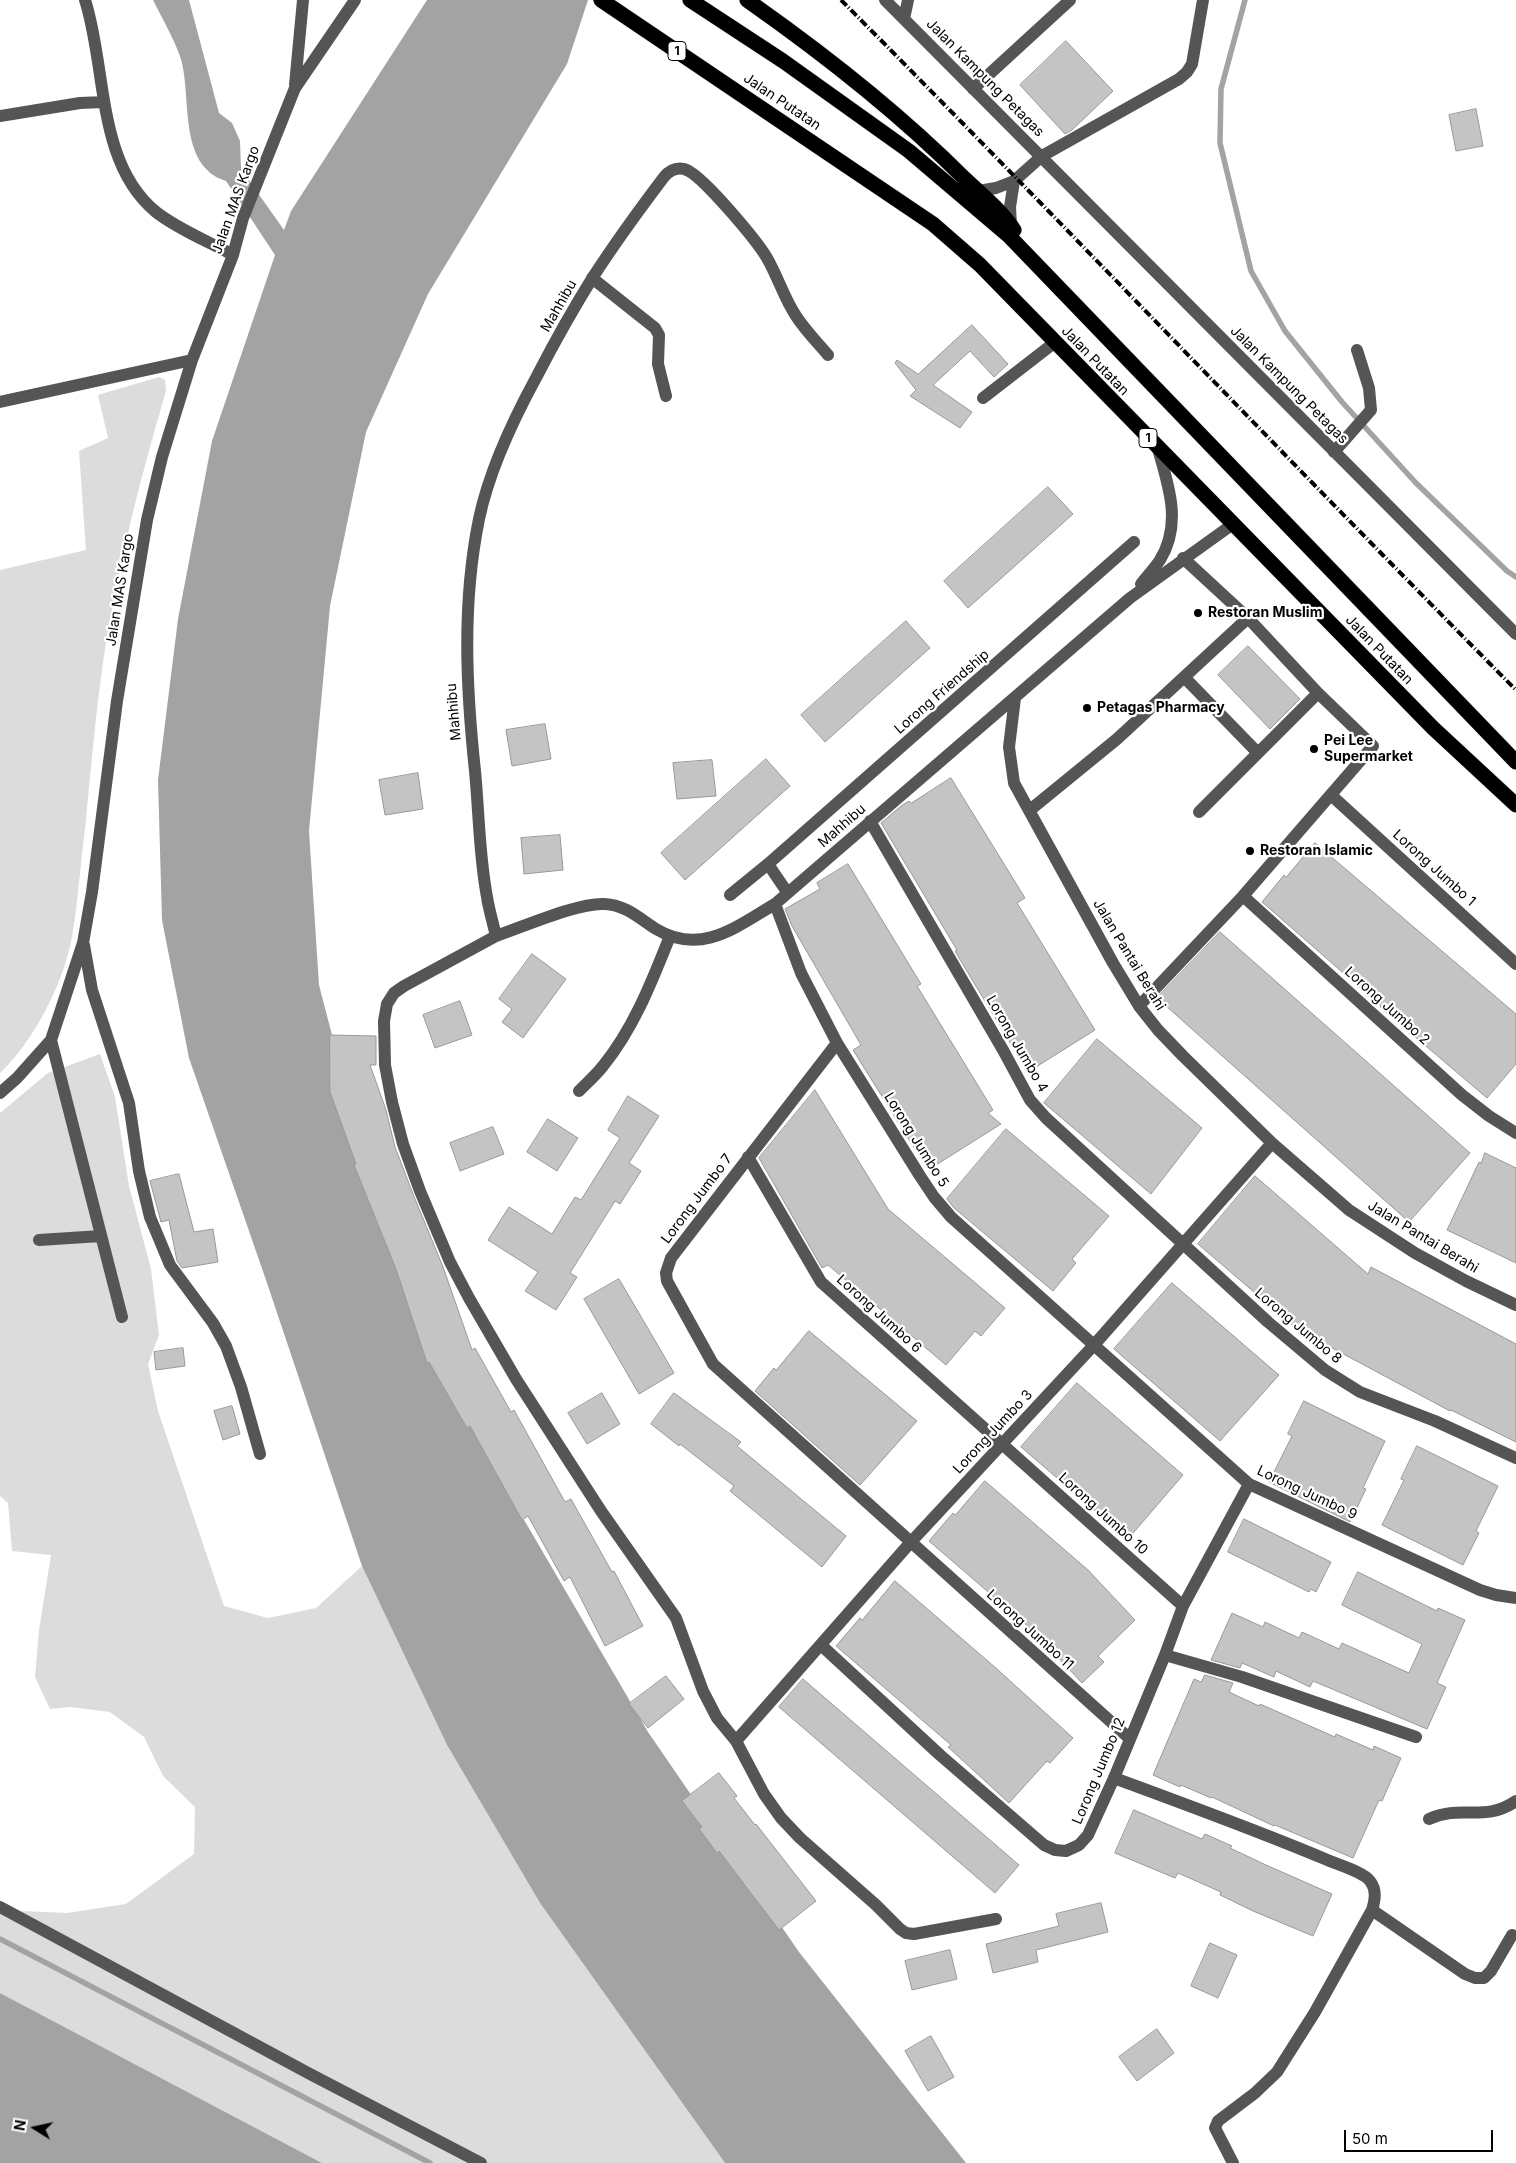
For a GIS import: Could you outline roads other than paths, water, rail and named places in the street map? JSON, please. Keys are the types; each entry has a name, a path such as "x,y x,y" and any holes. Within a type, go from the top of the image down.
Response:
{"highway":[{"name":"Jalan Putatan","path":"601,0 934,224 980,265 1054,343 1433,728 1516,805"},
{"name":"Jalan Putatan","path":"690,0 783,61 909,151 1009,236 1516,762"},
{"path":"747,0 803,39 891,109 1011,224 1037,264"}],"street":[{"path":"85,0 96,41 104,102 111,133 121,164 131,184 143,200 158,213 233,254"},
{"name":"Jalan MAS Kargo","path":"295,88 303,0"},
{"name":"Jalan MAS Kargo","path":"0,1093 17,1078 51,1040 83,943 92,892 117,701 147,520 162,457 192,360 233,254 243,218 295,88 355,0"},
{"name":"Jalan Kampung Petagas","path":"885,0 1516,634"},
{"path":"904,19 908,0"},
{"path":"973,89 1070,0"},
{"name":"Jalan Kampung Petagas","path":"978,191 996,188 1014,181 1042,156 1179,79 1192,64 1203,0"},
{"path":"0,116 72,104 104,102"},
{"name":"Mahhibu","path":"828,355 796,316 766,256 739,221 694,174 684,169 671,170 664,177 592,278 544,362 509,432 479,517 474,544 468,600 467,678 482,862 487,897 496,936 593,904 619,906 670,936 697,940 717,937 774,904 1015,698"},
{"path":"1011,224 1010,207 1014,181"},
{"path":"592,278 655,328 659,335 658,364 666,396"},
{"path":"983,398 1054,343"},
{"path":"1334,452 1371,410 1369,388 1357,350"},
{"path":"0,402 192,360"},
{"path":"1130,598 1160,560 1168,542 1173,523 1172,495 1158,449"},
{"path":"1015,698 1130,598 1183,558 1233,524"},
{"name":"Lorong Friendship","path":"730,895 768,864 1134,542"},
{"path":"1139,1006 1243,896 1373,746 1318,693 1248,618 1183,558"},
{"path":"1030,810 1117,739 1248,618"},
{"path":"1184,677 1257,752"},
{"path":"1199,812 1318,693"},
{"name":"Jalan Pantai Berahi","path":"1015,698 1009,747 1014,783 1085,914 1139,1006 1183,1056 1272,1143 1349,1210 1370,1226 1466,1281 1516,1305"},
{"name":"Lorong Jumbo 1","path":"1331,795 1516,964"},
{"name":"Lorong Jumbo 4","path":"870,822 1003,1050 1030,1100 1063,1135 1184,1244"},
{"path":"768,864 787,892"},
{"name":"Lorong Jumbo 2","path":"1243,896 1462,1095 1516,1133"},
{"name":"Lorong Jumbo 5","path":"774,904 801,973 837,1043 934,1197 951,1217 1094,1345"},
{"path":"496,936 394,993 388,1004 384,1021 385,1065 403,1144 450,1262 487,1331 601,1511 676,1618 704,1691 717,1718 736,1741 764,1794 781,1818 800,1838 906,1933 914,1934 996,1919"},
{"path":"579,1091 603,1066 628,1029 651,984 670,936"},
{"path":"83,943 92,990 129,1103 139,1170 150,1217 170,1265 213,1324 226,1346 241,1387 260,1454"},
{"path":"51,1040 122,1317"},
{"name":"Lorong Jumbo 7","path":"837,1043 671,1258 666,1273 667,1281 713,1364 910,1543"},
{"name":"Lorong Jumbo 3","path":"736,1741 910,1543 1094,1345 1272,1143"},
{"name":"Lorong Jumbo 6","path":"748,1157 820,1282 1002,1444"},
{"path":"39,1240 101,1236"},
{"name":"Lorong Jumbo 8","path":"1184,1244 1308,1357 1343,1382 1360,1392 1435,1420 1516,1458"},
{"name":"Lorong Jumbo 9","path":"1094,1345 1249,1484 1480,1590 1516,1598"},
{"name":"Lorong Jumbo 10","path":"1002,1444 1183,1606"},
{"name":"Lorong Jumbo 12","path":"821,1645 940,1755 1044,1844 1055,1850 1066,1851 1079,1845 1088,1835 1114,1778 1165,1655 1183,1606 1249,1484"},
{"name":"Lorong Jumbo 11","path":"910,1543 1129,1738"},
{"path":"1165,1655 1242,1677 1416,1737"},
{"path":"1114,1778 1266,1835 1369,1879 1374,1890 1375,1899 1372,1910 1320,2004 1276,2072 1255,2092 1218,2121 1215,2128 1234,2163"},
{"path":"1429,1819 1442,1813 1490,1813 1501,1810 1516,1801"},
{"path":"0,1907 301,2069 481,2163"},
{"path":"1372,1910 1465,1974 1475,1978 1484,1978 1491,1971 1512,1935"}],"waterway":[{"path":"1245,0 1221,89 1220,143 1251,271 1285,331 1342,402 1416,483 1507,571 1516,577"},
{"path":"0,1939 430,2163"}],"railway":[{"path":"841,0 1516,690"}],"place":[{"name":"Restoran Muslim","path":"1198,613"},
{"name":"Petagas Pharmacy","path":"1087,708"},
{"name":"Pei Lee Supermarket","path":"1314,749"},
{"name":"Restoran Islamic","path":"1250,851"}]}
